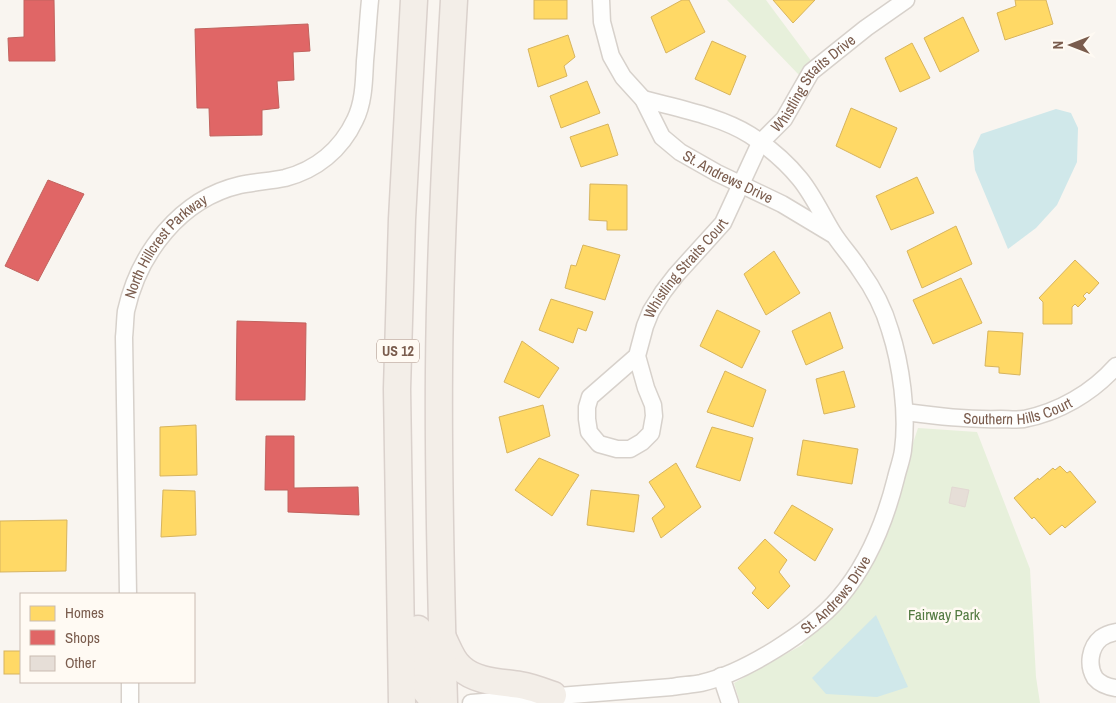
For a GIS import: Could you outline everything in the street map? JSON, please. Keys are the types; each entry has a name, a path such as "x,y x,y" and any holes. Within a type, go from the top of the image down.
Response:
{"main road":[{"name":"US 12","path":"402,703 397,389 402,210 414,0"},
{"name":"US 12","path":"444,703 439,496 439,369 445,155 454,0"},
{"path":"397,389 412,518 421,678 425,691 440,703"},
{"path":"442,635 453,658 461,668 470,674 492,681 538,689 548,699"}],"street":[{"name":"North Hillcrest Parkway","path":"128,593 124,337 126,311 133,286 143,263 154,245 169,225 188,209 216,193 239,185 285,178 306,171 321,163 346,137 356,119 362,99 370,0"},
{"name":"St. Andrews Drive","path":"601,0 602,22 611,56 623,76 643,98 662,137 680,152 782,204 834,235"},
{"name":"Whistling Straits Drive","path":"741,184 760,143 784,119 811,72 866,28 906,0"},
{"name":"St. Andrews Drive","path":"471,703 548,699 672,687 721,676 766,656 805,630 838,599 860,569 874,542 890,499 903,450 904,412 900,373 890,330 880,303 860,270 834,235 801,180 785,163 749,134 710,117 643,98"},
{"name":"Whistling Straits Court","path":"638,356 645,326 651,311 676,276 723,223 741,184"},
{"path":"638,356 646,388 653,405 654,416 651,433 642,442 630,449 617,449 599,444 590,432 587,419 590,396 638,356"},
{"name":"Southern Hills Court","path":"904,412 962,418 1023,419 1056,409 1082,396 1104,379 1116,366"},
{"path":"1116,632 1103,637 1096,643 1091,655 1091,666 1096,678 1107,686 1116,688"},
{"path":"721,676 730,703"},
{"path":"130,683 130,703"}],"green space":[{"path":"727,0 766,0 812,62 800,76"},
{"name":"Fairway Park","path":"918,428 977,432 1030,569 1036,677 1040,703 740,703 734,683 802,645 874,562"}],"water":[{"path":"1056,109 1071,113 1078,128 1077,162 1057,205 1036,228 1008,249 975,170 973,151 981,134"},
{"path":"876,615 908,687 877,697 826,694 812,678"}],"building: Homes":[{"path":"534,0 567,0 567,19 534,19"},
{"path":"682,0 689,0 705,32 666,53 651,17"},
{"path":"773,0 815,0 793,23"},
{"path":"1015,0 1046,0 1053,24 1005,40 997,13 1016,6"},
{"path":"963,17 979,51 940,72 924,38"},
{"path":"568,35 575,57 564,66 567,76 538,87 528,49"},
{"path":"712,41 746,56 730,95 695,79"},
{"path":"912,43 930,78 900,92 885,58"},
{"path":"587,81 600,113 561,128 550,96"},
{"path":"851,108 897,128 880,168 836,146"},
{"path":"608,124 618,155 581,167 570,137"},
{"path":"917,177 934,213 891,230 876,196"},
{"path":"590,184 627,185 627,230 607,230 607,221 589,220"},
{"path":"956,226 972,264 922,288 907,251"},
{"path":"583,245 620,255 605,300 565,288 571,265 576,266"},
{"path":"774,251 800,293 766,315 744,274"},
{"path":"1075,260 1099,283 1089,294 1087,292 1083,296 1086,299 1078,307 1075,304 1072,307 1072,324 1043,324 1043,302 1039,298"},
{"path":"961,278 982,323 933,344 913,300"},
{"path":"551,299 593,312 586,331 578,328 573,343 539,330"},
{"path":"717,310 760,331 742,368 700,346"},
{"path":"830,312 843,348 806,365 792,331"},
{"path":"988,331 1023,333 1020,375 999,373 999,367 985,366"},
{"path":"522,341 559,368 539,398 504,382"},
{"path":"725,371 766,390 753,427 707,412"},
{"path":"844,371 855,407 824,414 816,379"},
{"path":"543,405 550,436 507,453 499,417"},
{"path":"196,425 197,475 160,476 160,427"},
{"path":"712,427 753,438 740,481 696,467"},
{"path":"803,440 858,449 852,484 797,475"},
{"path":"539,458 579,475 552,516 515,490"},
{"path":"676,463 701,507 661,538 652,518 665,507 649,482"},
{"path":"1060,466 1067,473 1070,471 1096,502 1065,528 1062,525 1050,535 1034,517 1032,519 1014,498 1038,478 1039,480 1053,468 1055,470"},
{"path":"163,490 195,491 196,535 161,537"},
{"path":"591,490 639,495 634,532 587,525"},
{"path":"792,505 833,529 815,561 774,533"},
{"path":"67,520 66,571 0,572 0,521"},
{"path":"765,539 787,560 779,572 790,586 768,609 752,593 756,588 738,568"},
{"path":"4,651 20,651 20,674 4,674"}],"building: Shops":[{"path":"24,0 54,0 55,61 9,61 8,38 24,37"},
{"path":"308,24 310,51 293,52 294,80 277,81 279,108 262,110 262,135 210,136 209,108 197,108 195,29"},
{"path":"48,180 84,194 38,281 5,266"},
{"path":"237,321 306,323 305,400 236,400"},
{"path":"266,436 294,436 294,488 358,487 359,515 288,512 288,490 265,490"}],"building: Other":[{"path":"952,487 969,490 965,507 949,503"}]}
